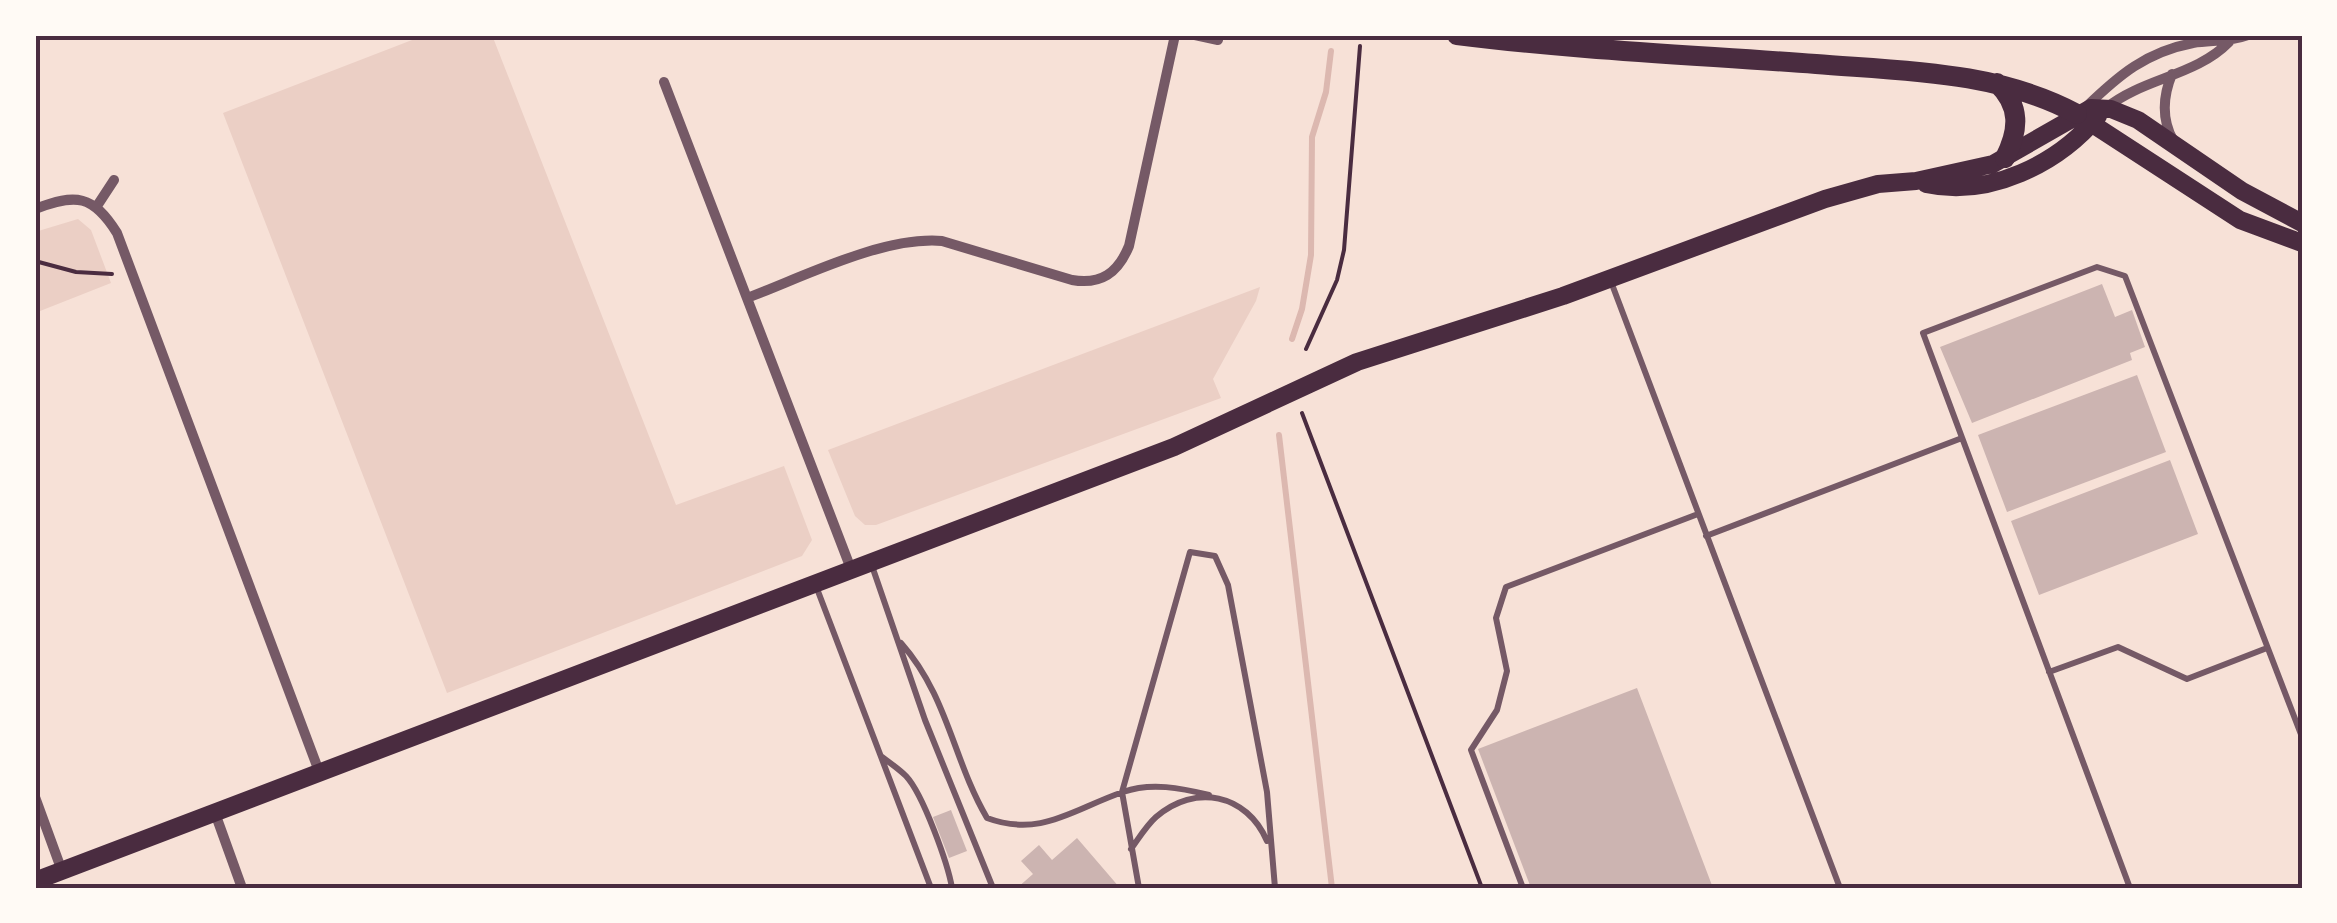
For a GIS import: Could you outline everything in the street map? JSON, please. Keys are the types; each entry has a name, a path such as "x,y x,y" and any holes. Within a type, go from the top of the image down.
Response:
{"highway":[{"path":"1457,35 1552,47 1855,67 1996,82 2083,116"},
{"path":"1996,82 2009,98 2016,117 2015,136 2006,158"}],"main road":[{"path":"35,882 1174,448 1358,362 1406,344 1508,314 1824,198 1878,184 1980,168 2106,108 2130,116 2257,200 2302,222"},
{"path":"1916,181 1961,187 2006,178 2058,154 2083,116"},
{"path":"2083,116 2240,220 2302,243"}],"street":[{"path":"747,298 888,246 923,239 942,241 1072,280 1085,282 1107,276 1124,258 1129,246 1176,35"},
{"path":"1195,35 1218,40"},
{"path":"2083,116 2119,75 2135,64 2189,44 2229,42 2248,35"},
{"path":"2106,108 2121,96 2210,60 2229,42"},
{"path":"2172,74 2164,113 2176,145"},
{"path":"664,82 851,569"},
{"path":"97,206 114,180"},
{"path":"35,209 76,199 97,206 117,233 320,774"},
{"path":"35,796 62,871"},
{"path":"215,813 242,888"}],"lane":[{"path":"2130,888 1923,333 2096,267 2124,276 2302,737"},
{"path":"1610,278 1840,888"},
{"path":"1706,536 1962,438"},
{"path":"1523,888 1470,750 1497,710 1508,670 1496,618 1506,587 1698,514"},
{"path":"1139,888 1122,792 1190,552 1215,556 1228,584 1268,792 1276,888"},
{"path":"871,562 924,720 993,888"},
{"path":"815,584 931,888"},
{"path":"901,643 936,694 987,818 1011,827 1038,824 1122,792 1149,786 1179,788 1238,804 1261,826 1270,848"},
{"path":"2049,672 2118,647 2186,679 2268,648"},
{"path":"879,755 904,773 917,793 952,888"},
{"path":"1130,850 1166,808 1210,795"}],"path":[{"path":"1306,350 1341,266 1360,46"},
{"path":"35,261 92,274 112,274"},
{"path":"1302,413 1482,888"}],"shaded area":[{"path":"425,35 492,35 676,505 784,466 812,540 802,556 447,693 223,113"},
{"path":"78,219 91,230 111,283 35,313 35,232"},
{"path":"1260,287 1213,379 1221,398 876,525 865,525 855,516 828,450"}],"building":[{"path":"2102,284 2115,317 2132,310 2145,347 2130,353 2132,360 1972,423 1940,347"},
{"path":"2137,375 2166,452 2007,512 1978,435"},
{"path":"2170,460 2198,534 2039,595 2011,521"},
{"path":"1637,688 1713,888 1531,888 1478,749"},
{"path":"951,810 967,851 949,858 933,817"},
{"path":"1077,838 1120,888 1017,888 1033,874 1021,861 1039,845 1052,860"}],"waterway":[{"path":"1292,339 1302,309 1311,255 1312,137 1326,92 1331,51"},
{"path":"1279,435 1332,888"}]}
